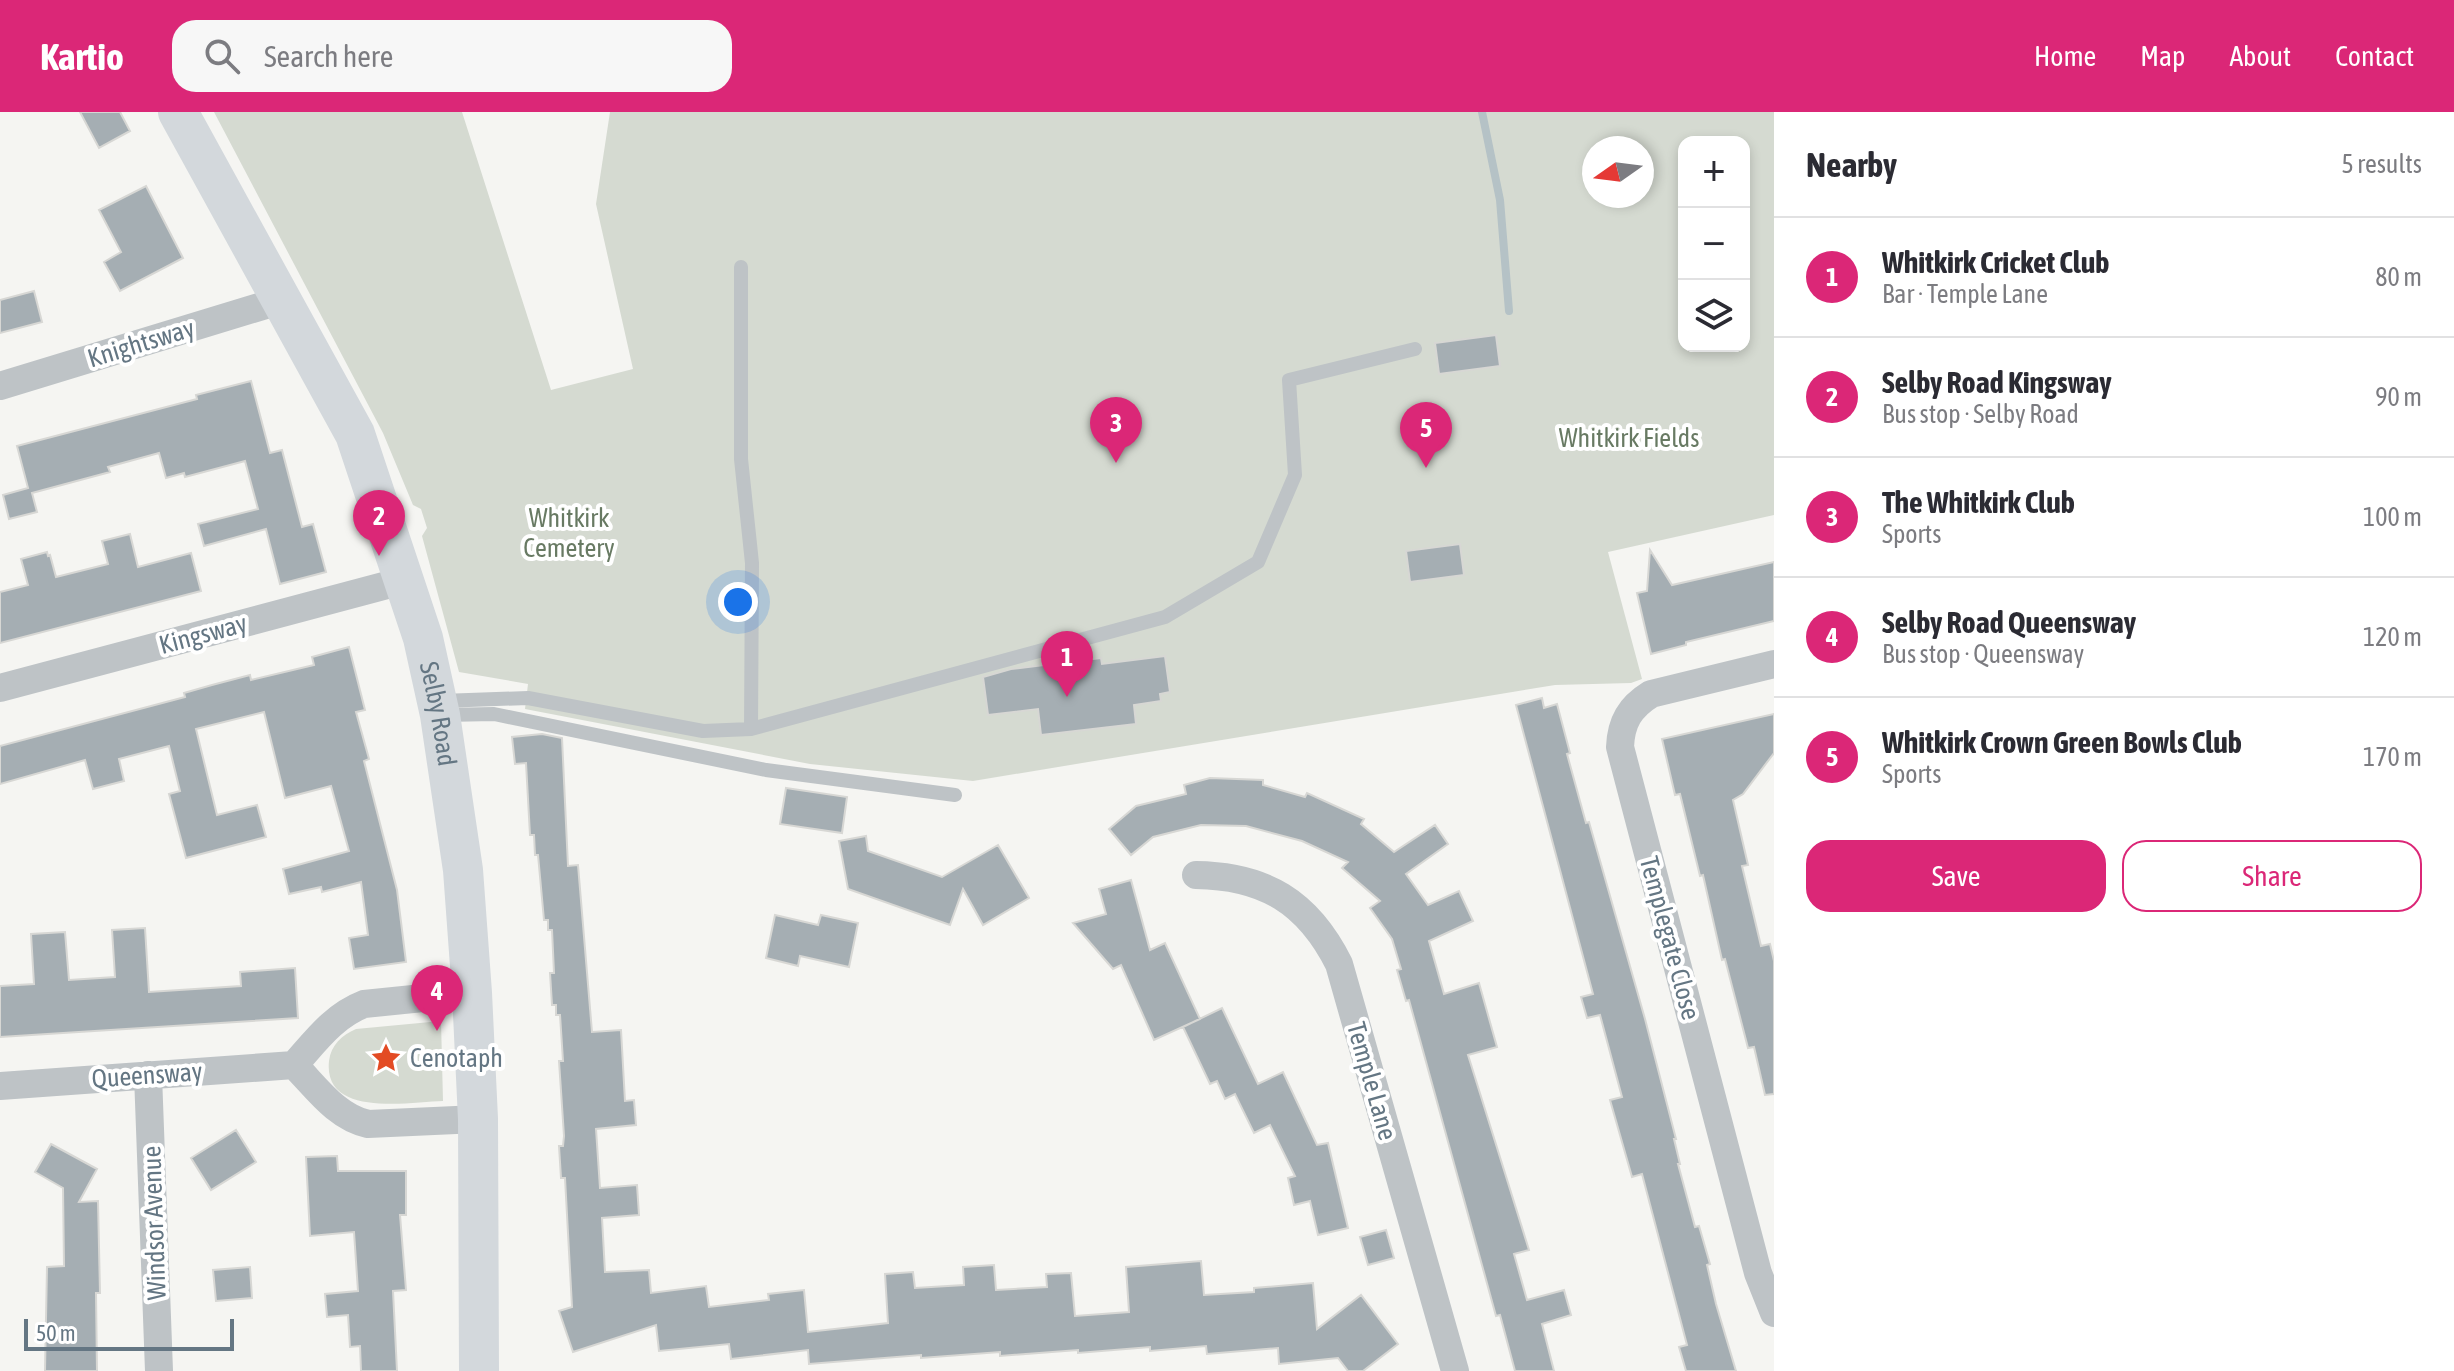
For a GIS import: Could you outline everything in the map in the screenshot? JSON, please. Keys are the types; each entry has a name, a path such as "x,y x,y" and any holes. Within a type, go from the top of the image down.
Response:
{"main road":[{"name":"Selby Road","path":"178,112 355,434 423,638 438,708 463,870 478,1119 479,1371"}],"street":[{"name":"Knightsway","path":"0,386 282,300"},
{"name":"Kingsway","path":"0,688 406,580"},
{"name":"Templegate Close","path":"1774,664 1651,694 1637,703 1627,715 1621,730 1620,747 1758,1273 1774,1313"},
{"name":"Temple Lane","path":"1196,875 1223,875 1265,887 1302,911 1329,944 1339,964 1455,1371"},
{"path":"472,993 364,1004 349,1010 335,1019 294,1065 342,1114 354,1121 368,1124 478,1119"},
{"name":"Queensway","path":"0,1086 294,1065"},
{"name":"Windsor Avenue","path":"148,1075 159,1371"}],"lane":[{"path":"741,267 741,459 752,563 751,729"},
{"path":"438,708 528,698 703,731 751,729 1165,617 1258,562 1295,475 1289,380 1415,349"},
{"path":"438,708 494,714 766,770 955,795"}],"green space":[{"path":"214,112 462,112 551,390 633,369 596,204 610,112 1774,112 1774,515 1608,552 1642,679 1631,683 1555,685 973,781 810,764 525,709 528,684 459,672 422,536 427,528 421,509 413,505 383,433"},
{"name":"Cenotaph","path":"441,1021 443,1101 371,1103 353,1099 340,1091 331,1079 329,1061 332,1050 351,1031"}],"building":[{"path":"80,112 120,112 130,131 99,148"},
{"path":"146,186 183,258 120,291 104,262 121,252 99,210"},
{"path":"34,291 42,322 0,333 0,300"},
{"path":"1496,335 1500,366 1439,374 1435,343"},
{"path":"251,381 270,453 282,450 302,527 313,524 326,572 280,584 266,529 204,546 198,524 258,509 245,461 185,477 184,473 166,478 159,453 108,467 110,472 32,493 37,512 9,519 3,495 28,488 17,446 197,399 196,395"},
{"path":"130,534 138,567 191,553 201,591 0,643 0,592 28,585 21,559 47,552 56,577 108,564 102,541"},
{"path":"1460,544 1464,575 1410,582 1406,551"},
{"path":"1650,550 1672,585 1774,562 1774,621 1686,642 1686,645 1651,654 1637,593 1647,591"},
{"path":"349,647 365,710 356,712 369,759 364,761 397,890 406,962 354,969 349,938 368,935 361,882 322,892 321,887 289,894 283,869 349,851 331,786 285,798 264,712 196,729 217,815 257,805 266,837 186,858 169,794 180,791 169,746 119,759 124,781 93,789 85,760 0,784 0,746 185,697 184,693 250,675 251,680 314,665 312,657"},
{"path":"1165,656 1170,692 1160,694 1161,701 1134,705 1136,724 1041,735 1038,709 988,715 983,677 1011,669 1101,658 1102,664"},
{"path":"1542,698 1544,708 1557,704 1586,823 1589,822 1645,1019 1676,1139 1678,1164 1695,1227 1699,1226 1710,1264 1707,1265 1716,1304 1736,1371 1686,1371 1679,1347 1687,1345 1642,1174 1632,1177 1610,1100 1622,1097 1600,1015 1587,1018 1581,997 1593,994 1516,705"},
{"path":"1774,714 1774,753 1743,794 1733,800 1748,865 1742,866 1761,946 1770,944 1774,961 1774,1094 1765,1095 1754,1047 1748,1048 1725,959 1722,960 1703,875 1700,876 1680,794 1675,795 1662,739"},
{"path":"542,734 562,738 568,866 578,865 592,1032 621,1030 625,1101 634,1100 636,1125 596,1129 600,1188 637,1185 639,1215 602,1218 605,1272 649,1270 651,1293 706,1286 709,1307 769,1300 768,1294 804,1290 808,1332 888,1323 885,1274 913,1272 915,1288 964,1285 963,1267 994,1265 996,1290 1047,1287 1046,1274 1071,1273 1075,1316 1129,1312 1126,1267 1201,1261 1204,1295 1254,1292 1254,1288 1313,1283 1317,1329 1361,1295 1398,1344 1363,1371 1348,1371 1338,1358 1279,1364 1278,1348 1207,1354 1206,1346 1000,1356 1000,1352 921,1358 921,1355 809,1364 808,1350 731,1359 729,1344 659,1351 656,1325 573,1352 559,1311 572,1307 565,1178 561,1178 559,1146 563,1146 564,1136 559,1061 563,1061 560,1015 556,1015 556,1005 552,1005 552,930 548,930 548,920 544,920 538,855 535,855 534,835 530,835 526,763 515,764 512,737"},
{"path":"1210,778 1263,780 1263,785 1305,797 1307,793 1364,819 1361,824 1394,852 1435,825 1448,844 1406,874 1428,905 1459,891 1473,921 1429,941 1444,994 1479,983 1497,1047 1468,1055 1529,1250 1514,1254 1527,1300 1564,1290 1571,1315 1542,1324 1554,1371 1515,1371 1500,1315 1496,1316 1409,1000 1406,1001 1397,970 1401,969 1392,939 1370,908 1380,901 1342,868 1348,862 1302,841 1246,826 1201,825 1153,837 1131,855 1109,829 1136,806 1186,794 1184,785"},
{"path":"786,788 847,797 842,833 780,824"},
{"path":"866,836 868,851 942,877 998,845 1029,898 983,925 963,889 950,925 848,889 839,841"},
{"path":"1131,880 1150,950 1165,943 1200,1019 1154,1040 1121,965 1113,969 1073,923 1106,914 1099,889"},
{"path":"775,915 818,925 821,915 858,923 849,967 800,956 798,966 766,958"},
{"path":"145,928 149,992 241,986 240,972 295,968 298,1018 0,1037 0,986 34,984 31,934 65,932 69,980 115,977 112,930"},
{"path":"1222,1008 1258,1084 1283,1072 1317,1145 1328,1143 1348,1228 1318,1235 1310,1201 1294,1205 1288,1178 1295,1176 1270,1125 1254,1133 1235,1094 1225,1099 1217,1081 1210,1084 1183,1027"},
{"path":"236,1130 256,1162 211,1190 191,1158"},
{"path":"51,1144 97,1169 79,1202 98,1201 100,1293 96,1293 97,1371 45,1371 47,1267 64,1266 63,1188 35,1172"},
{"path":"337,1156 338,1171 406,1171 406,1215 400,1215 406,1290 393,1291 397,1371 361,1371 360,1346 350,1347 348,1315 327,1317 325,1294 358,1291 354,1232 310,1236 306,1157"},
{"path":"1386,1230 1394,1258 1368,1265 1360,1237"},
{"path":"250,1267 252,1298 216,1301 213,1270"}],"waterway":[{"path":"1482,112 1500,200 1509,311"}],"place":[{"name":"The Whitkirk Club","path":"1116,463"},
{"name":"Whitkirk Crown Green Bowls Club","path":"1426,468"},
{"name":"Selby Road Kingsway","path":"379,556"},
{"name":"Whitkirk Cricket Club","path":"1067,697"},
{"name":"Selby Road Queensway","path":"437,1031"},
{"name":"Cenotaph","path":"386,1058"}],"park label":[{"name":"Whitkirk Fields","path":"1629,438"},
{"name":"Whitkirk Cemetery","path":"569,533"}]}
